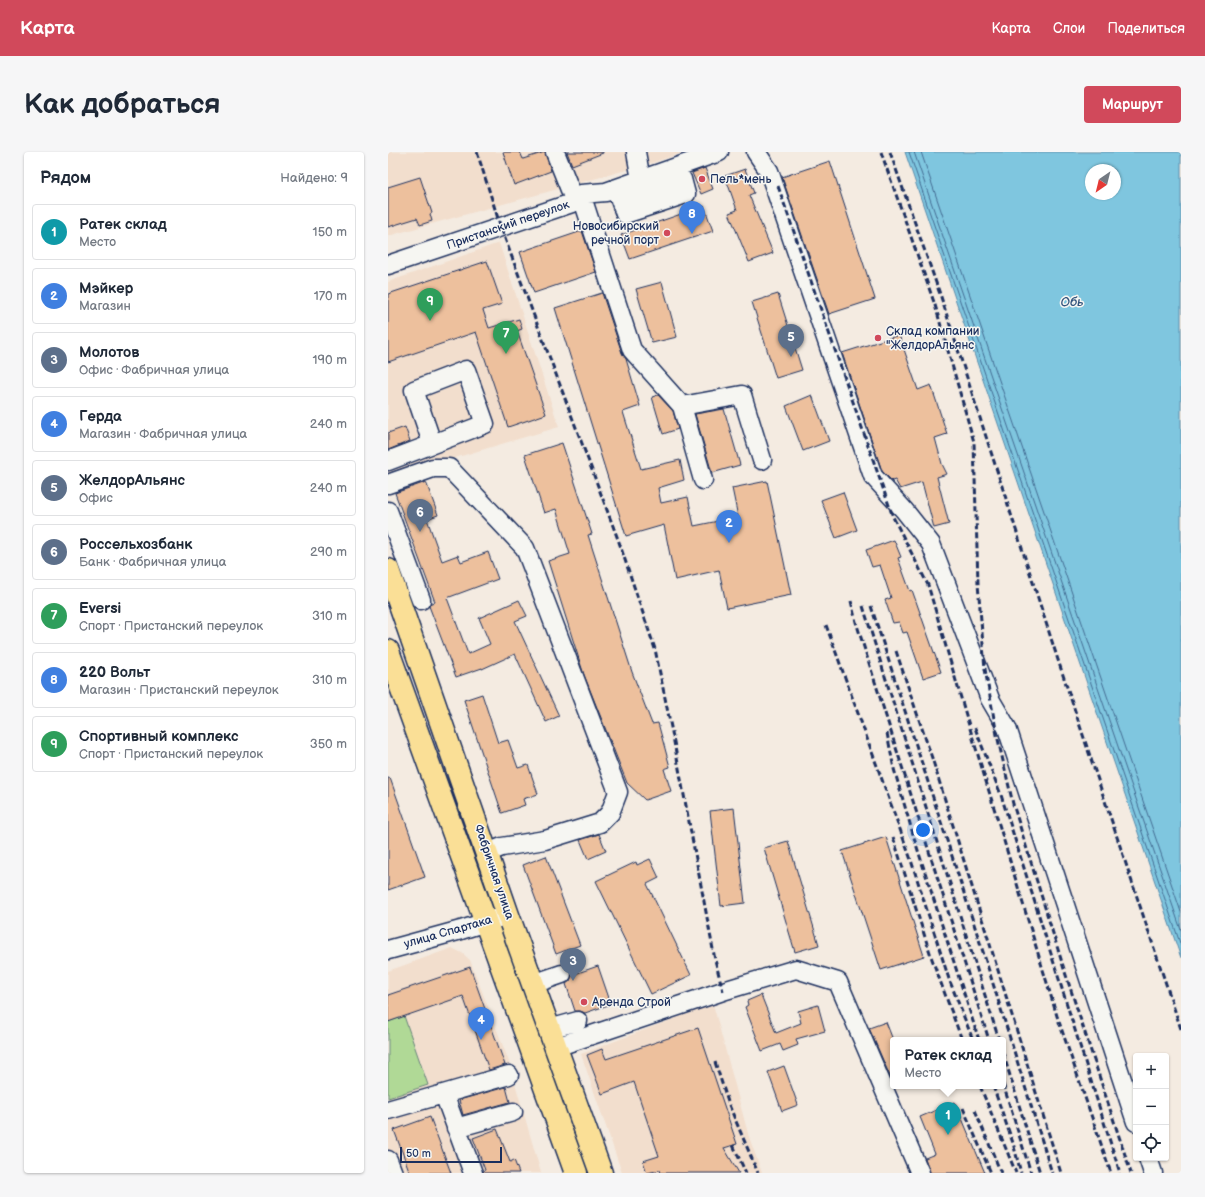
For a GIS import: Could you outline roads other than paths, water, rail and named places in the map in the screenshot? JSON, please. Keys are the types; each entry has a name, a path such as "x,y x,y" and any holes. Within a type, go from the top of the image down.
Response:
{"main road":[{"name":"Фабричная улица","path":"388,570 508,915 601,1173"},
{"name":"Фабричная улица","path":"390,665 576,1173"}],"street":[{"path":"555,152 578,198 632,350 682,406 703,480"},
{"name":"Пристанский переулок","path":"388,265 578,198 606,192 719,152"},
{"path":"756,152 769,171 873,476 904,510 931,544 990,699 1007,728 1133,1113"},
{"path":"632,154 641,180"},
{"path":"606,192 613,204 622,206"},
{"path":"682,406 742,395 762,460"},
{"path":"388,461 432,443"},
{"path":"388,484 433,468 450,468 525,548 618,792 610,813 600,823 545,840 502,847 487,853"},
{"path":"388,511 421,600"},
{"name":"улица Спартака","path":"388,948 461,930 508,915"},
{"path":"553,1038 723,991 796,969 838,982 920,1173"},
{"path":"533,984 562,974"},
{"path":"553,1038 578,1021"},
{"path":"388,1110 509,1075"},
{"path":"444,1094 472,1173"},
{"path":"456,1128 513,1112"},
{"path":"1149,1161 1153,1173"}],"water":[{"name":"Обь","path":"905,152 1181,152 1181,958"}],"railway":[{"path":"477,152 501,228 619,542 655,649 715,960 723,991"},
{"path":"881,152 935,305 974,442 978,584 985,669 997,735 1013,804 1064,969 1131,1173"},
{"path":"890,152 941,297 1058,660 1181,1029"},
{"path":"778,186 893,517 928,585 1057,1016 1111,1173"},
{"path":"851,601 856,622 988,1037"},
{"path":"863,606 998,1037"},
{"path":"871,606 985,958 1052,1173"},
{"path":"826,625 910,857 949,979 972,1037"},
{"path":"896,651 932,758 1061,1173"},
{"path":"975,728 1001,795 1120,1173"},
{"path":"887,733 894,769 915,841 978,1037"},
{"path":"893,837 932,959 961,1037"},
{"path":"715,1062 729,1105 758,1173"},
{"path":"1006,1063 1040,1173"},
{"path":"981,1089 1016,1173"},
{"path":"994,1089 1013,1143 1021,1173"},
{"path":"1005,1089 1031,1173"},
{"path":"963,1108 991,1173"},
{"path":"975,1110 1001,1173"},
{"path":"733,1145 746,1173"}],"place":[{"name":"Пель*мень","path":"702,179"},
{"name":"Новосибирский речной порт","path":"667,233"},
{"name":"220 Вольт","path":"692,234"},
{"name":"Спортивный комплекс","path":"430,321"},
{"name":"Склад компании \"ЖелдорАльянс","path":"878,338"},
{"name":"Eversi","path":"506,354"},
{"name":"ЖелдорАльянс","path":"791,357"},
{"name":"Россельхозбанк","path":"420,532"},
{"name":"Мэйкер","path":"729,543"},
{"name":"Молотов","path":"573,981"},
{"name":"Аренда Строй","path":"584,1002"},
{"name":"Герда","path":"481,1040"},
{"name":"Ратек склад","path":"948,1135"}]}
